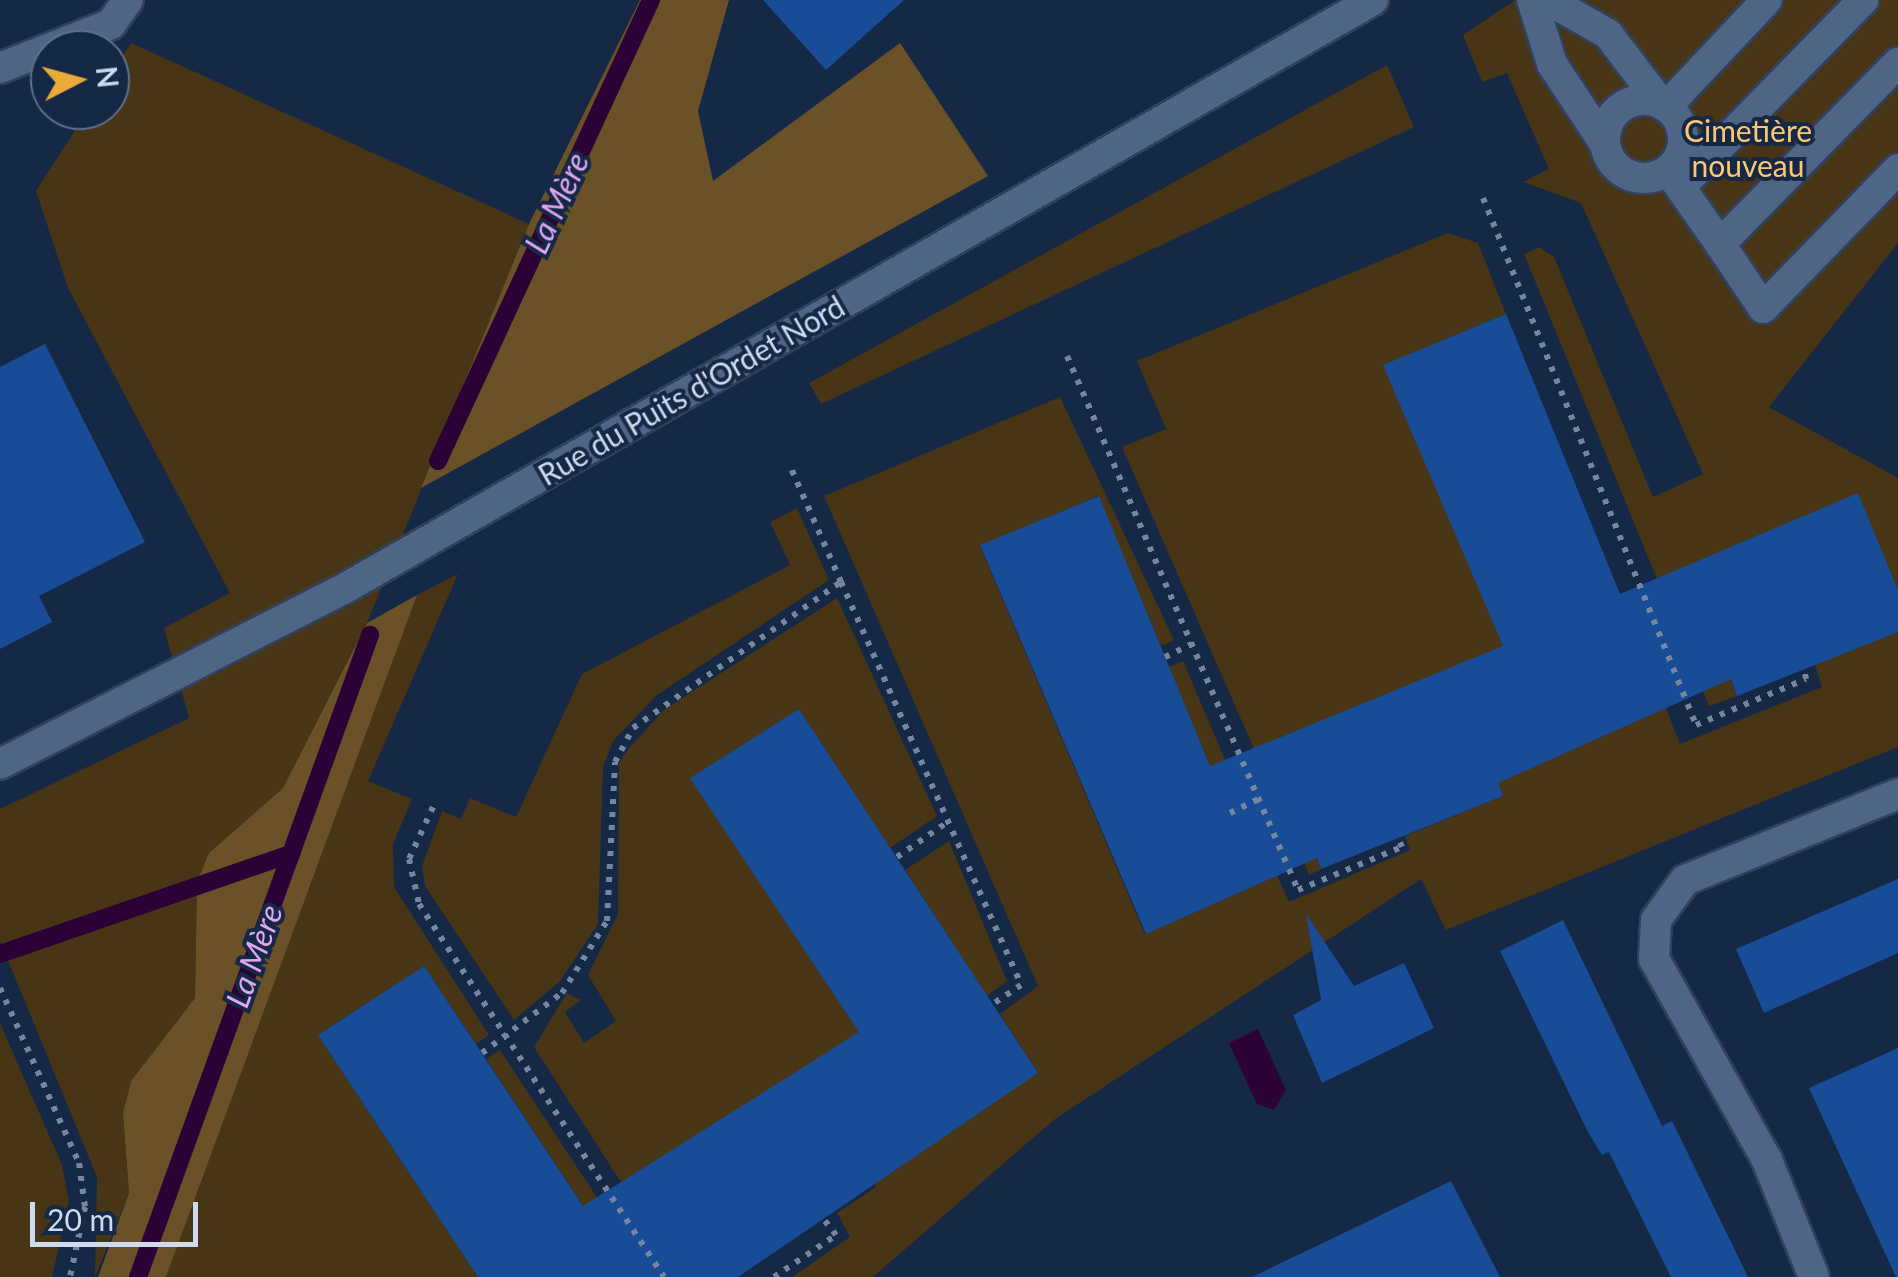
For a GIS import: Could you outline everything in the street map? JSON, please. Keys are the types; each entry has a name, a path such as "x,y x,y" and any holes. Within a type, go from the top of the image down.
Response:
{"street":[{"path":"0,68 111,24 128,0"},
{"name":"Rue du Puits d'Ordet Nord","path":"0,764 346,587 1373,0"},
{"path":"1532,0 1552,64 1624,173 1674,178 1863,0"},
{"path":"1548,0 1608,34 1664,106 1683,138 1674,178 1763,308 1898,169"},
{"path":"1605,144 1609,121 1626,104 1664,106 1767,0"},
{"path":"1720,244 1898,63"},
{"path":"1814,1277 1767,1160 1654,959 1656,920 1685,880 1898,794"}],"path":[{"path":"1483,198 1696,725 1806,679 1804,670"},
{"path":"1067,356 1298,890 1402,847 1398,838"},
{"path":"790,468 1021,985 993,1004"},
{"path":"482,1053 562,992 607,921 615,762 633,728 841,582"},
{"path":"1165,657 1192,644"},
{"path":"1230,812 1258,799"},
{"path":"433,807 412,841 408,874 506,1036 664,1277"},
{"path":"897,858 949,821"},
{"path":"0,989 78,1163 85,1207 70,1277"},
{"path":"774,1277 836,1235 825,1220"}],"green space":[{"name":"Cimetière nouveau","path":"1515,0 1898,0 1898,243 1769,407 1898,478 1898,590 1858,494 1685,568 1737,696 1709,706 1524,254 1539,247 1554,257 1653,497 1703,474 1581,203 1523,182 1549,169 1507,73 1482,82 1463,35"},
{"path":"130,45 529,224 367,623 283,788 209,853 197,882 195,998 131,1081 123,1113 129,1193 95,1277 97,1177 0,941 0,809 189,718 164,628 230,593 68,288 36,191 75,130 130,130"},
{"path":"1387,65 1414,127 821,404 809,383"},
{"path":"1448,233 1478,243 1506,314 1384,365 1551,759 1666,708 1680,744 1822,687 1815,665 1898,632 1898,747 1446,930 1421,879 1055,1119 873,1277 792,1277 850,1237 837,1213 876,1187 798,1071 682,1277 534,1047 567,993 581,1000 565,1012 584,1043 616,1021 588,975 618,914 619,763 629,748 664,710 837,598 937,816 890,848 799,709 691,778 931,1141 1038,1073 1000,1014 1038,986 824,496 1060,397 1174,640 1161,646 1098,496 980,546 1145,934 1259,884 1251,817 1289,902 1410,850 1405,836 1503,796 1450,669 1271,741 1321,869 1309,875 1122,447 1166,429 1137,361"},
{"path":"797,508 829,580 657,695 613,741 603,767 598,924 560,981 514,1020 425,886 422,866 442,811 461,819 470,798 516,817 582,674 790,565 770,522"},
{"path":"458,574 368,781 412,799 393,844 394,887 489,1035 476,1044 424,966 318,1035 478,1277 166,1277 417,595"},
{"path":"1183,661 1240,795 1225,802 1169,667"},
{"path":"949,841 1007,981 987,996 905,870"},
{"path":"0,1023 62,1165 69,1202 52,1277 0,1277"},
{"path":"500,1050 625,1240 612,1249 486,1059"}],"shaded area":[{"path":"640,0 729,0 698,111 713,181 900,43 988,176 421,488 529,224"},
{"path":"417,595 166,1277 98,1277 129,1193 123,1113 131,1081 195,998 197,882 209,853 283,788 367,623"},
{"path":"1258,1029 1286,1090 1274,1110 1257,1104 1229,1043"}],"building":[{"path":"763,0 904,0 826,70"},
{"path":"1506,314 1620,594 1858,493 1898,590 1898,632 1737,696 1731,679 1498,783 1503,796 1321,869 1317,858 1146,934 980,545 1099,496 1210,766 1503,646 1383,365"},
{"path":"45,344 145,542 39,596 52,622 0,649 0,367"},
{"path":"799,709 1038,1073 738,1277 478,1277 318,1035 424,966 583,1206 859,1032 690,778"},
{"path":"1898,879 1898,953 1764,1013 1736,949"},
{"path":"1306,914 1354,986 1404,963 1434,1028 1322,1083 1293,1015 1321,1000"},
{"path":"1563,920 1662,1126 1672,1121 1748,1277 1671,1277 1609,1152 1602,1155 1588,1132 1500,951"},
{"path":"1898,1048 1898,1277 1896,1277 1809,1088"},
{"path":"1451,1181 1500,1277 1252,1277 1350,1230"}],"waterway":[{"name":"La Mère","path":"438,461 651,0"},
{"name":"La Mère","path":"138,1277 370,635"},
{"path":"0,954 291,854"}]}
